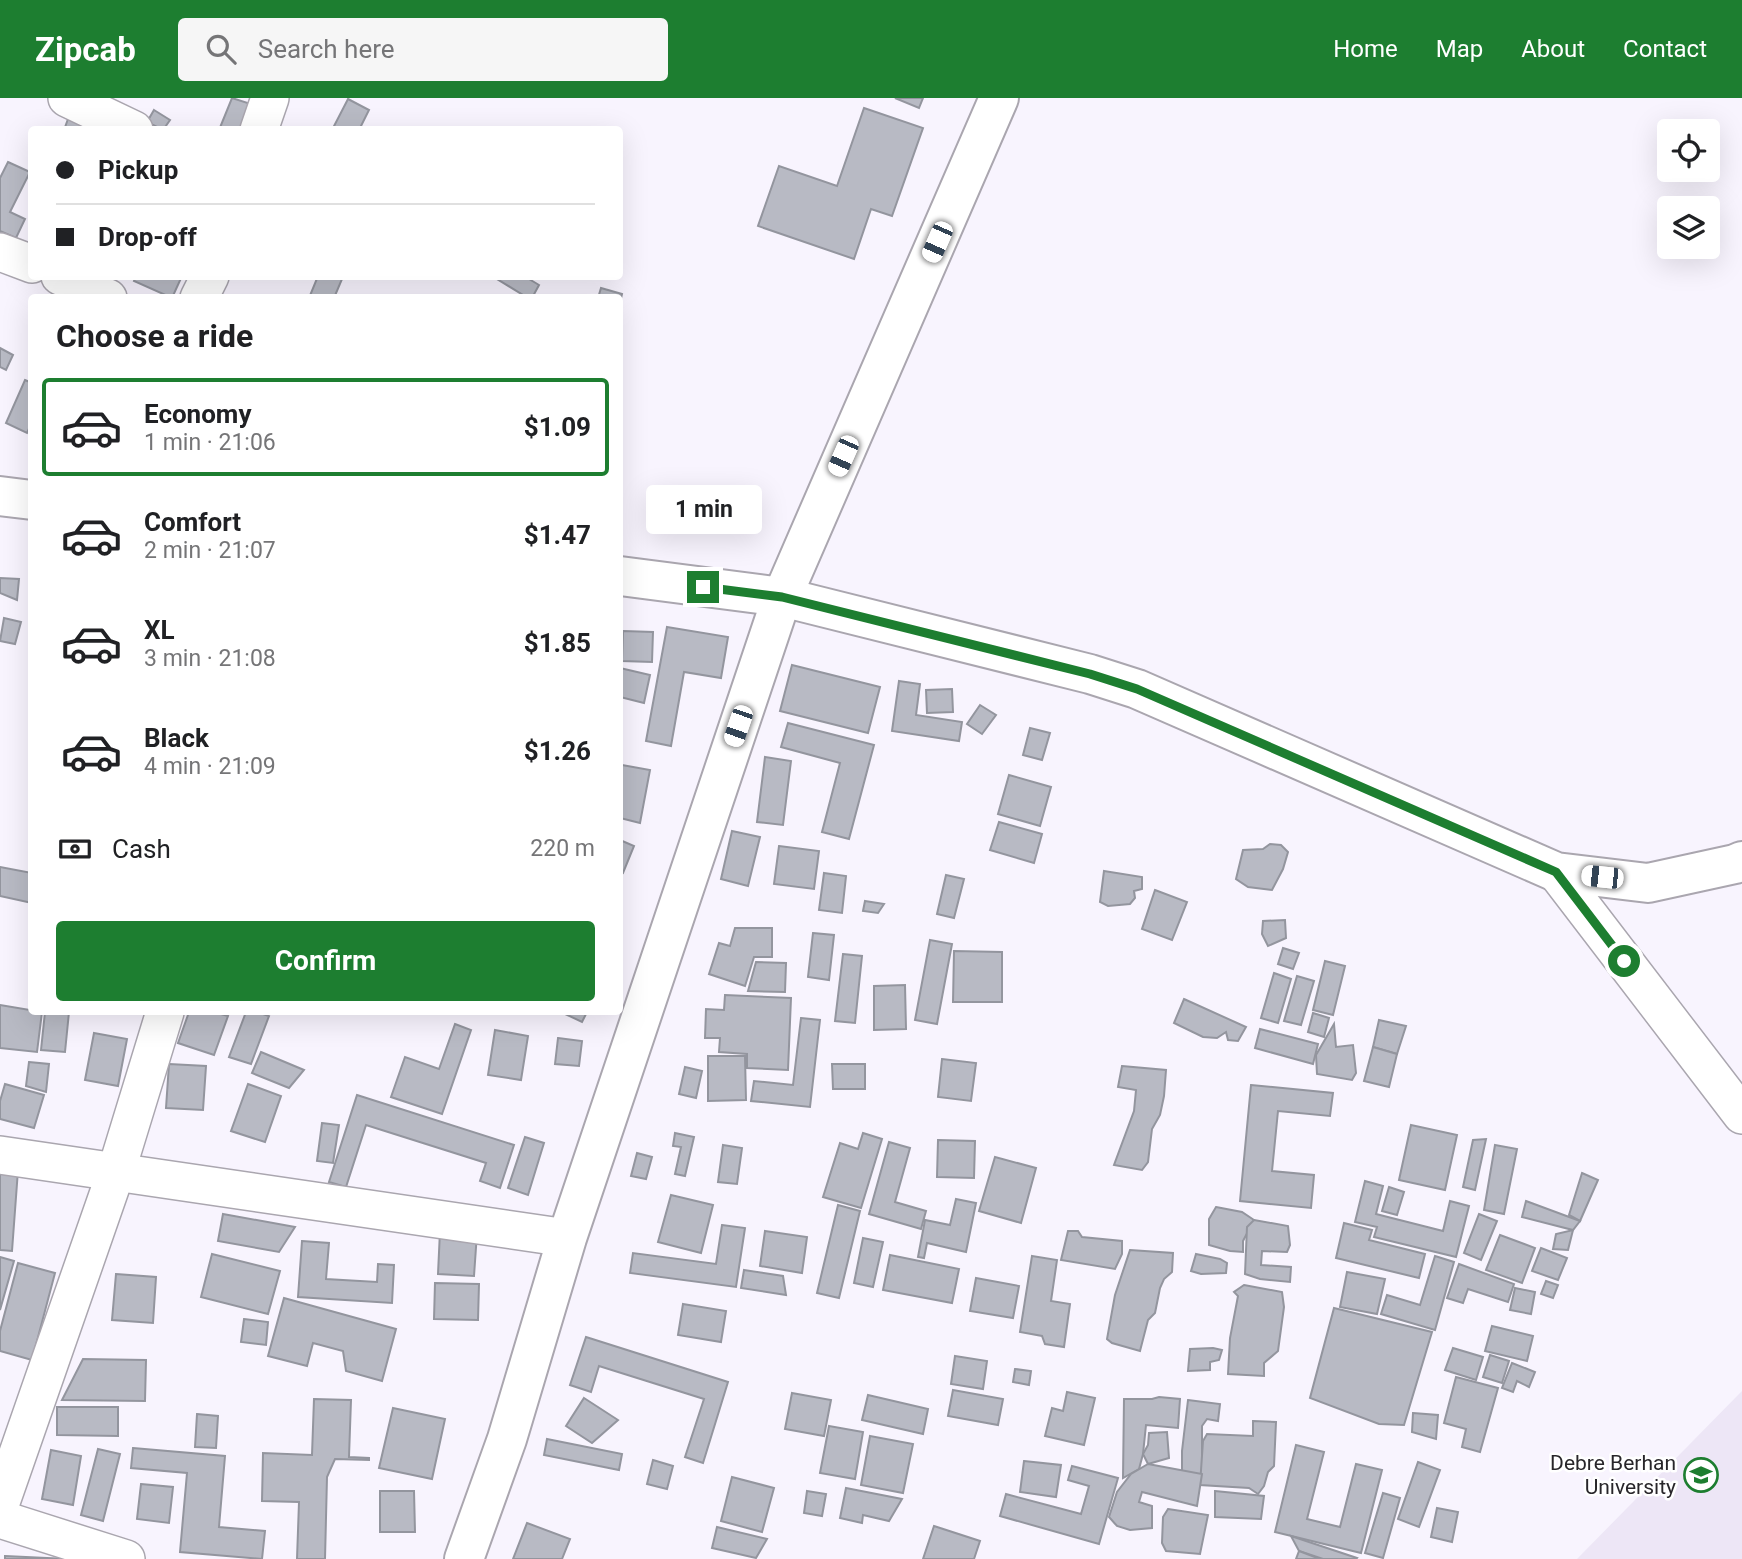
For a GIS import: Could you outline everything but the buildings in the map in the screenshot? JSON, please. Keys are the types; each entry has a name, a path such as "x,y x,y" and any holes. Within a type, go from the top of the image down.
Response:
{"street":[{"path":"67,98 126,126"},
{"path":"261,126 270,98"},
{"path":"464,1559 507,1439 567,1238 782,597 999,98"},
{"path":"0,252 28,262"},
{"path":"69,280 99,294"},
{"path":"0,496 28,500"},
{"path":"623,576 782,597 1090,674 1137,689 1556,872 1648,883 1742,861"},
{"path":"1556,872 1742,1115"},
{"path":"0,1505 116,1172 164,1015"},
{"path":"0,1155 567,1238"},
{"path":"0,1519 126,1559"}],"shaded area":[{"name":"Debre Berhan University","path":"1742,1391 1742,1559 1577,1559"}],"place":[{"name":"Debre Berhan University","path":"1701,1475"}],"route":[{"path":"703,587 782,597 1090,674 1137,689 1556,872 1624,961"}]}
